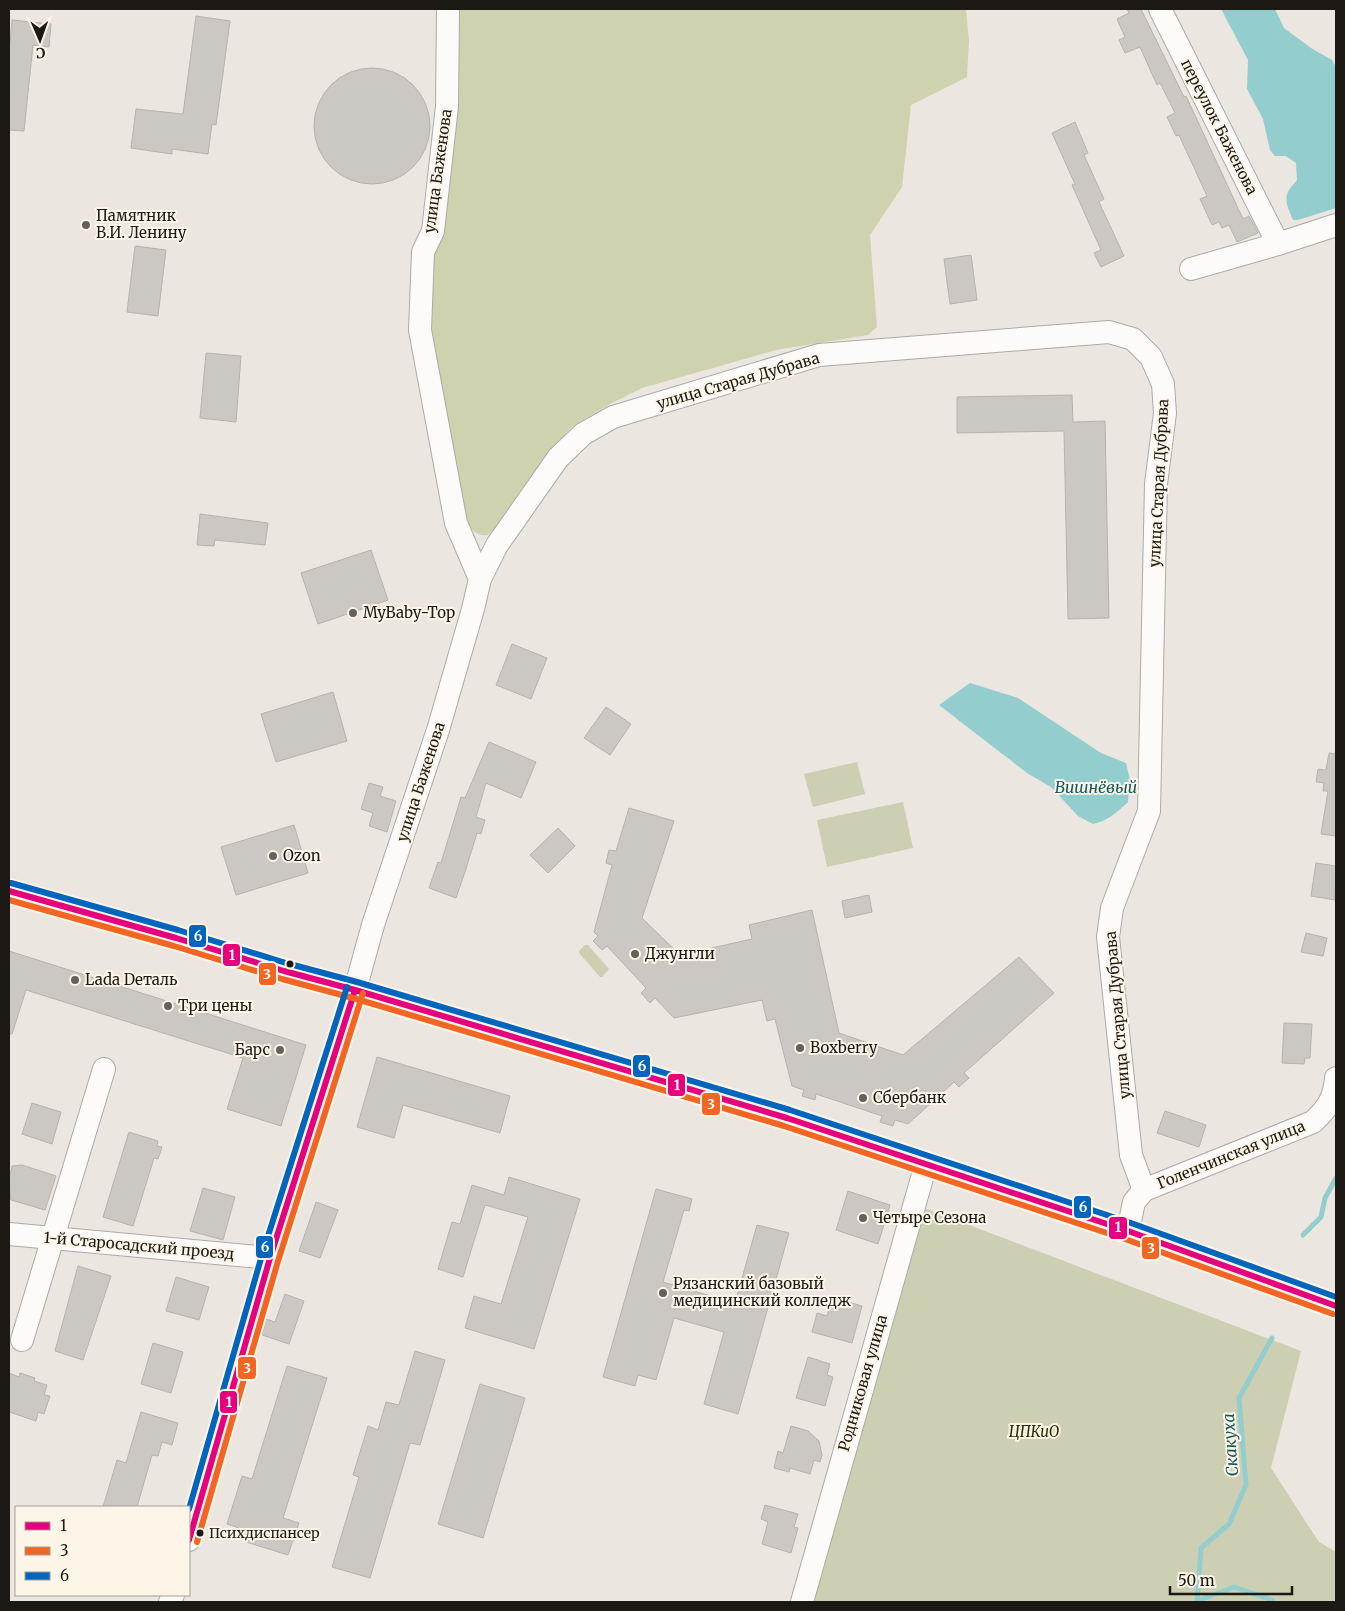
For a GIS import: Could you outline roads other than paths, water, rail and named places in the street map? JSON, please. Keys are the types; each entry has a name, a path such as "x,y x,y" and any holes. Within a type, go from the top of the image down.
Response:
{"street":[{"name":"улица Баженова","path":"190,1537 270,1258 355,990 373,925 438,730 474,609 480,579 456,522 420,330 423,252 433,231 447,106 448,9"},
{"name":"переулок Баженова","path":"1160,9 1278,244"},
{"path":"1191,269 1336,225"},
{"name":"улица Старая Дубрава","path":"480,579 497,545 558,458 583,434 614,417 819,355 1109,332 1132,339 1151,357 1163,384 1165,413 1156,484 1149,811 1112,908 1108,937 1131,1155 1144,1190"},
{"path":"9,891 355,990 778,1116 1128,1231 1336,1306"},
{"path":"22,1340 104,1069"},
{"name":"Голенчинская улица","path":"1128,1231 1134,1202 1144,1190 1313,1122 1326,1110 1331,1101 1336,1078"},
{"name":"Родниковая улица","path":"802,1602 926,1164"},
{"name":"1-й Старосадский проезд","path":"9,1234 270,1258"}],"water":[{"path":"1221,9 1275,9 1284,28 1311,48 1332,60 1336,67 1336,208 1293,220 1286,199 1289,190 1297,180 1296,163 1286,156 1275,156 1270,150 1263,119 1247,89 1248,60"},
{"name":"Вишнёвый","path":"970,683 1018,698 1101,753 1126,763 1130,780 1128,802 1112,816 1098,823 1093,824 1078,816 1051,787 1027,773 939,705"}],"waterway":[{"name":"Скакуха","path":"1303,1235 1321,1217 1325,1198 1336,1178"},
{"name":"Скакуха","path":"1197,1602 1201,1548 1229,1524 1246,1485 1239,1398 1272,1338"},
{"path":"1197,1601 1234,1587 1272,1600 1273,1602"}],"place":[{"name":"Памятник В.И. Ленину","path":"86,225"},
{"name":"MyBaby-Top","path":"353,613"},
{"name":"Ozon","path":"273,856"},
{"name":"Джунгли","path":"635,954"},
{"name":"Lada Dеталь","path":"75,980"},
{"name":"Три цены","path":"168,1006"},
{"name":"Boxberry","path":"800,1048"},
{"name":"Барс","path":"280,1050"},
{"name":"Сбербанк","path":"863,1098"},
{"name":"Четыре Сезона","path":"863,1218"},
{"name":"Рязанский базовый медицинский колледж","path":"663,1293"},
{"name":"Психдиспансер","path":"200,1533"}],"park label":[{"name":"ЦПКиО","path":"1034,1432"}]}
